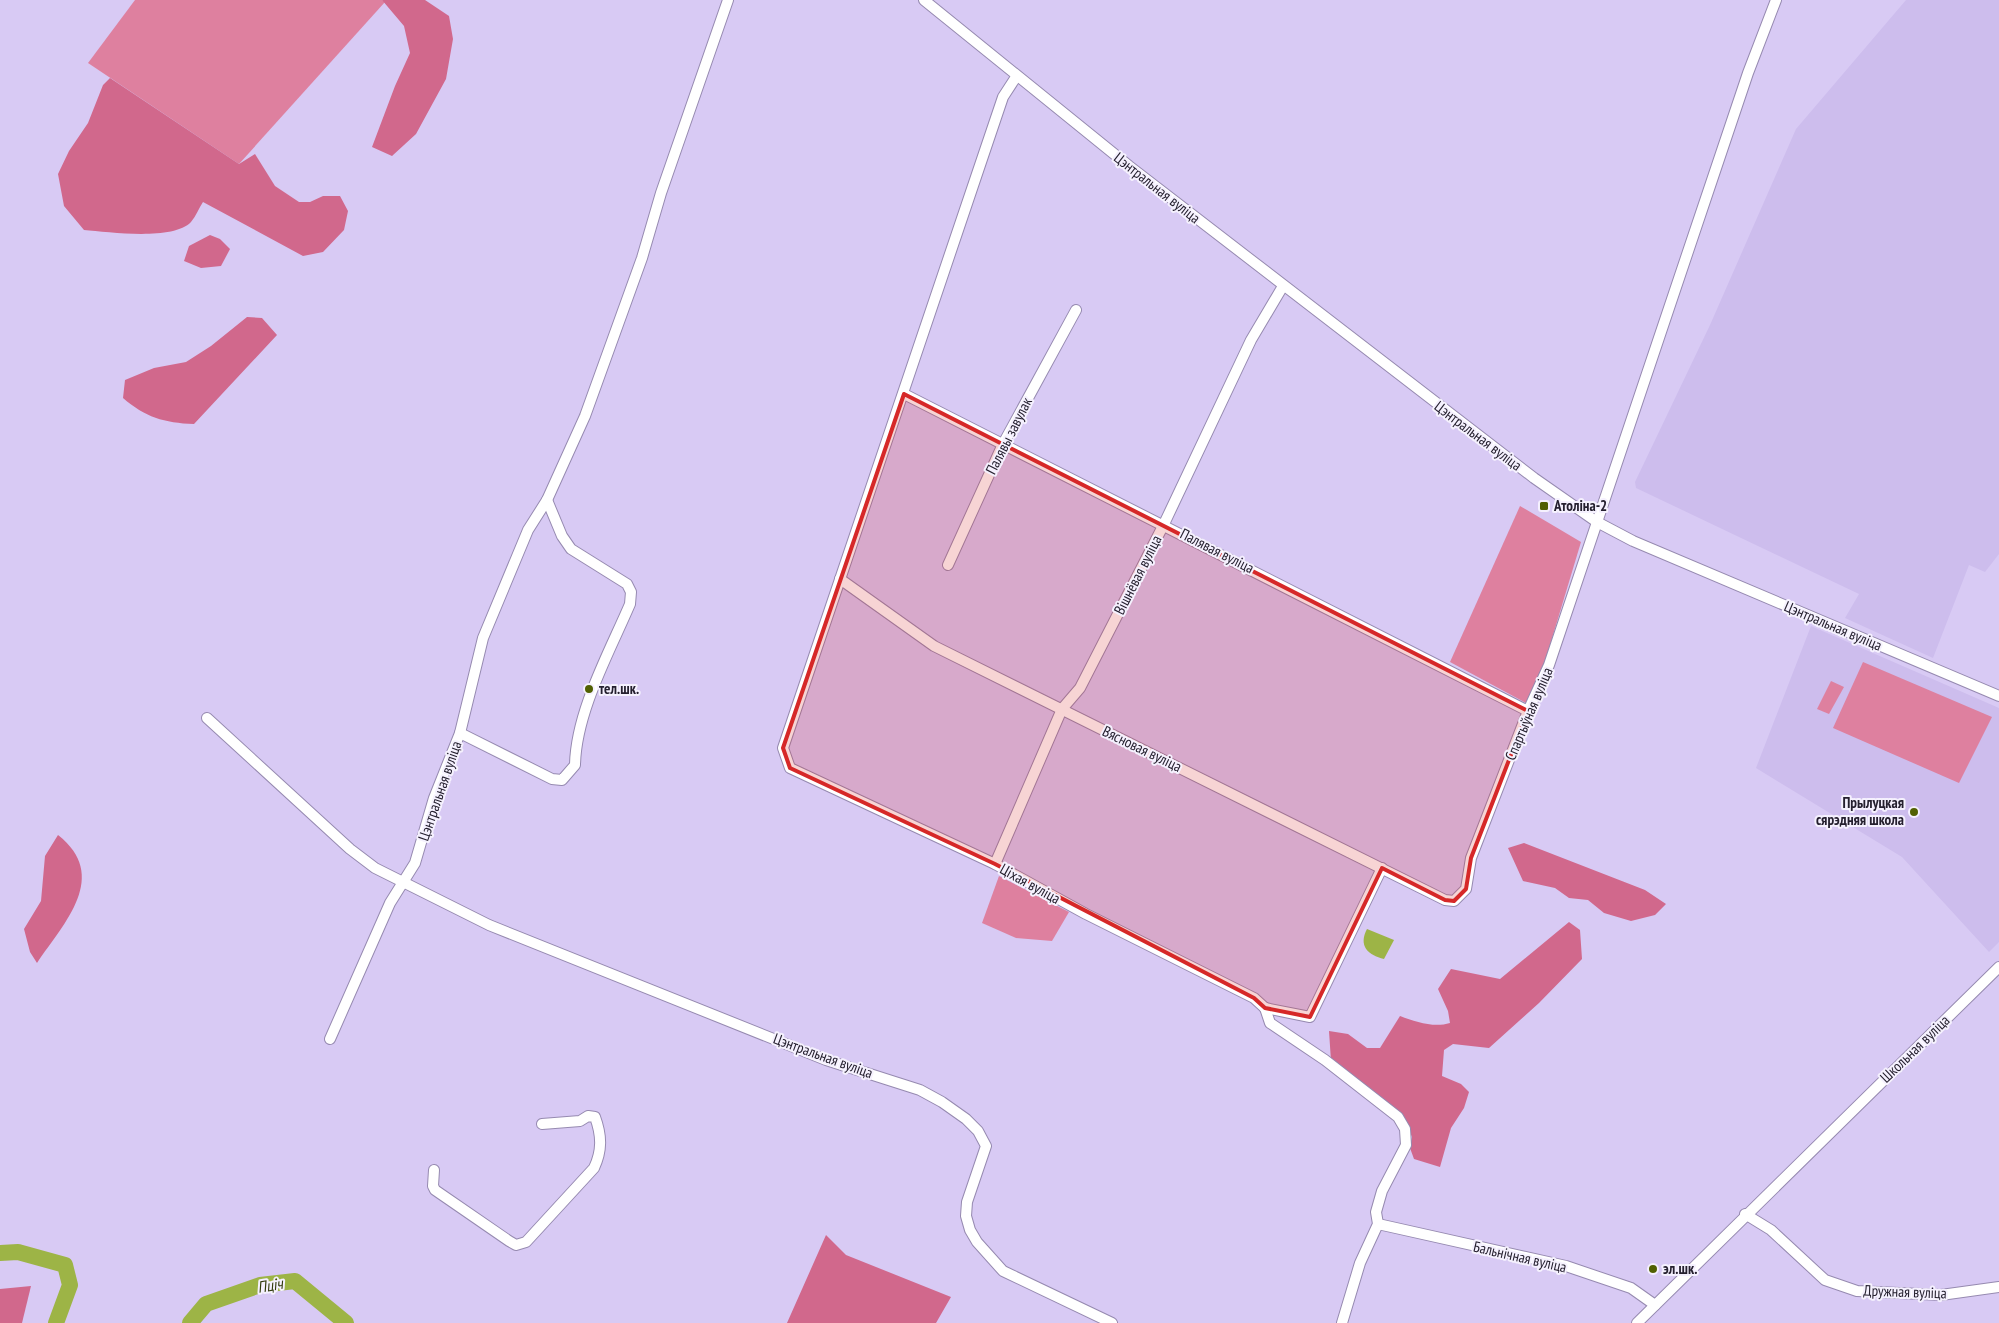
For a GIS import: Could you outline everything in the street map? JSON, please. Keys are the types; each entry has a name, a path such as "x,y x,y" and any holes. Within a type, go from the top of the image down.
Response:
{"street":[{"path":"460,733 483,638 528,530 547,500 585,416 728,0"},
{"name":"Цэнтральная вуліца","path":"924,0 1016,77 1283,286 1534,478 1597,522 1633,541 1999,696"},
{"name":"Спартыўная вуліца","path":"1454,901 1466,890 1471,858 1528,711 1549,665 1748,73 1776,0"},
{"path":"840,579 1004,98 1016,77"},
{"name":"Вішнёвая вуліца","path":"994,864 1062,709 1080,688 1164,524 1251,340 1283,286"},
{"name":"Палявы завулак","path":"948,565 1003,444 1076,310"},
{"name":"Палявая вуліца","path":"904,394 1164,524 1528,711"},
{"name":"Цэнтральная вуліца","path":"330,1039 390,903 415,864 434,798 460,733 552,780 562,780 575,765 576,744 595,685 630,604 631,592 628,584 571,549 562,536 547,500"},
{"name":"Вясновая вуліца","path":"840,579 934,646 1445,900 1454,901"},
{"name":"Ціхая вуліца","path":"840,579 783,748 790,768 994,864 1086,914 1254,998 1266,1008"},
{"name":"Цэнтральная вуліца","path":"207,718 363,860 454,909 826,1060 920,1090 942,1102 972,1124 982,1136 986,1146 966,1202 966,1216 970,1230 981,1247 1003,1271 1112,1323"},
{"path":"1342,1323 1360,1263 1378,1224 1376,1212 1382,1191 1406,1144 1405,1129 1398,1117 1326,1060 1270,1024 1266,1008 1310,1017 1382,868"},
{"name":"Школьная вуліца","path":"1746,1214 1999,967"},
{"path":"434,1170 433,1186 436,1190 509,1241 516,1244 526,1242 594,1168 600,1154 600,1130 595,1117 588,1116 580,1121 542,1124"},
{"path":"1638,1323 1746,1214"},
{"name":"Дружная вуліца","path":"1746,1214 1771,1230 1825,1280 1857,1291 1941,1295 1999,1287"},
{"name":"Бальнічная вуліца","path":"1378,1224 1566,1266 1631,1288 1655,1305"}],"highlighted area":[{"path":"904,394 1528,711 1471,858 1466,889 1454,901 1445,900 1382,868 1310,1017 1265,1008 1254,998 995,864 790,768 783,748"}],"shaded area":[{"path":"135,0 382,0 385,2 239,164 88,63"},
{"path":"382,0 425,0 449,16 453,39 446,79 416,134 392,156 372,147 395,86 410,53 404,26"},
{"path":"1906,0 1999,0 1999,554 1985,572 1969,565 1933,658 1845,618 1859,594 1636,488 1635,482 1710,325 1796,129"},
{"path":"110,78 239,164 255,154 275,186 299,202 310,202 323,196 340,196 348,211 344,230 323,252 303,256 203,202 191,222 182,228 170,232 140,234 84,230 64,206 58,174 69,151 88,123 103,85"},
{"path":"210,235 220,239 230,249 221,266 201,268 184,261 189,246"},
{"path":"247,317 262,318 277,335 194,424 156,418 139,410 123,398 125,380 154,368 186,362 211,346"},
{"path":"1520,506 1581,542 1544,665 1526,703 1450,662"},
{"name":"Прылуцкая сярэдняя школа","path":"1811,626 1999,708 1999,942 1989,952 1902,857 1756,768"},
{"path":"1863,662 1992,717 1959,783 1833,728"},
{"path":"1831,681 1844,687 1829,714 1817,709"},
{"path":"58,835 73,851 81,867 82,883 78,899 70,915 37,963 30,952 24,929 41,901 45,856"},
{"path":"1524,843 1645,890 1666,904 1655,915 1631,921 1604,913 1588,900 1569,898 1555,888 1523,881 1508,848"},
{"path":"999,876 1069,912 1052,941 1016,938 982,923"},
{"path":"1569,922 1580,930 1582,959 1539,1003 1489,1048 1453,1044 1444,1050 1442,1076 1461,1084 1469,1092 1464,1108 1451,1128 1440,1167 1414,1159 1410,1148 1412,1137 1405,1121 1331,1061 1329,1031 1348,1034 1367,1048 1380,1048 1400,1016 1431,1025 1450,1023 1448,1011 1438,989 1451,969 1500,979"},
{"path":"1367,929 1394,940 1384,959 1373,955 1366,949 1364,935"},
{"path":"826,1235 846,1255 951,1297 936,1323 787,1323"},
{"path":"31,1286 22,1323 0,1323 0,1289"}],"waterway":[{"name":"Пціч","path":"0,1253 18,1252 65,1265 70,1285 56,1323"},
{"name":"Пціч","path":"190,1323 206,1304 260,1285 295,1281 346,1323"}],"place":[{"name":"Атоліна-2","path":"1544,506"},
{"name":"тел.шк.","path":"589,689"},
{"name":"Прылуцкая сярэдняя школа","path":"1914,812"},
{"name":"эл.шк.","path":"1653,1269"}]}
